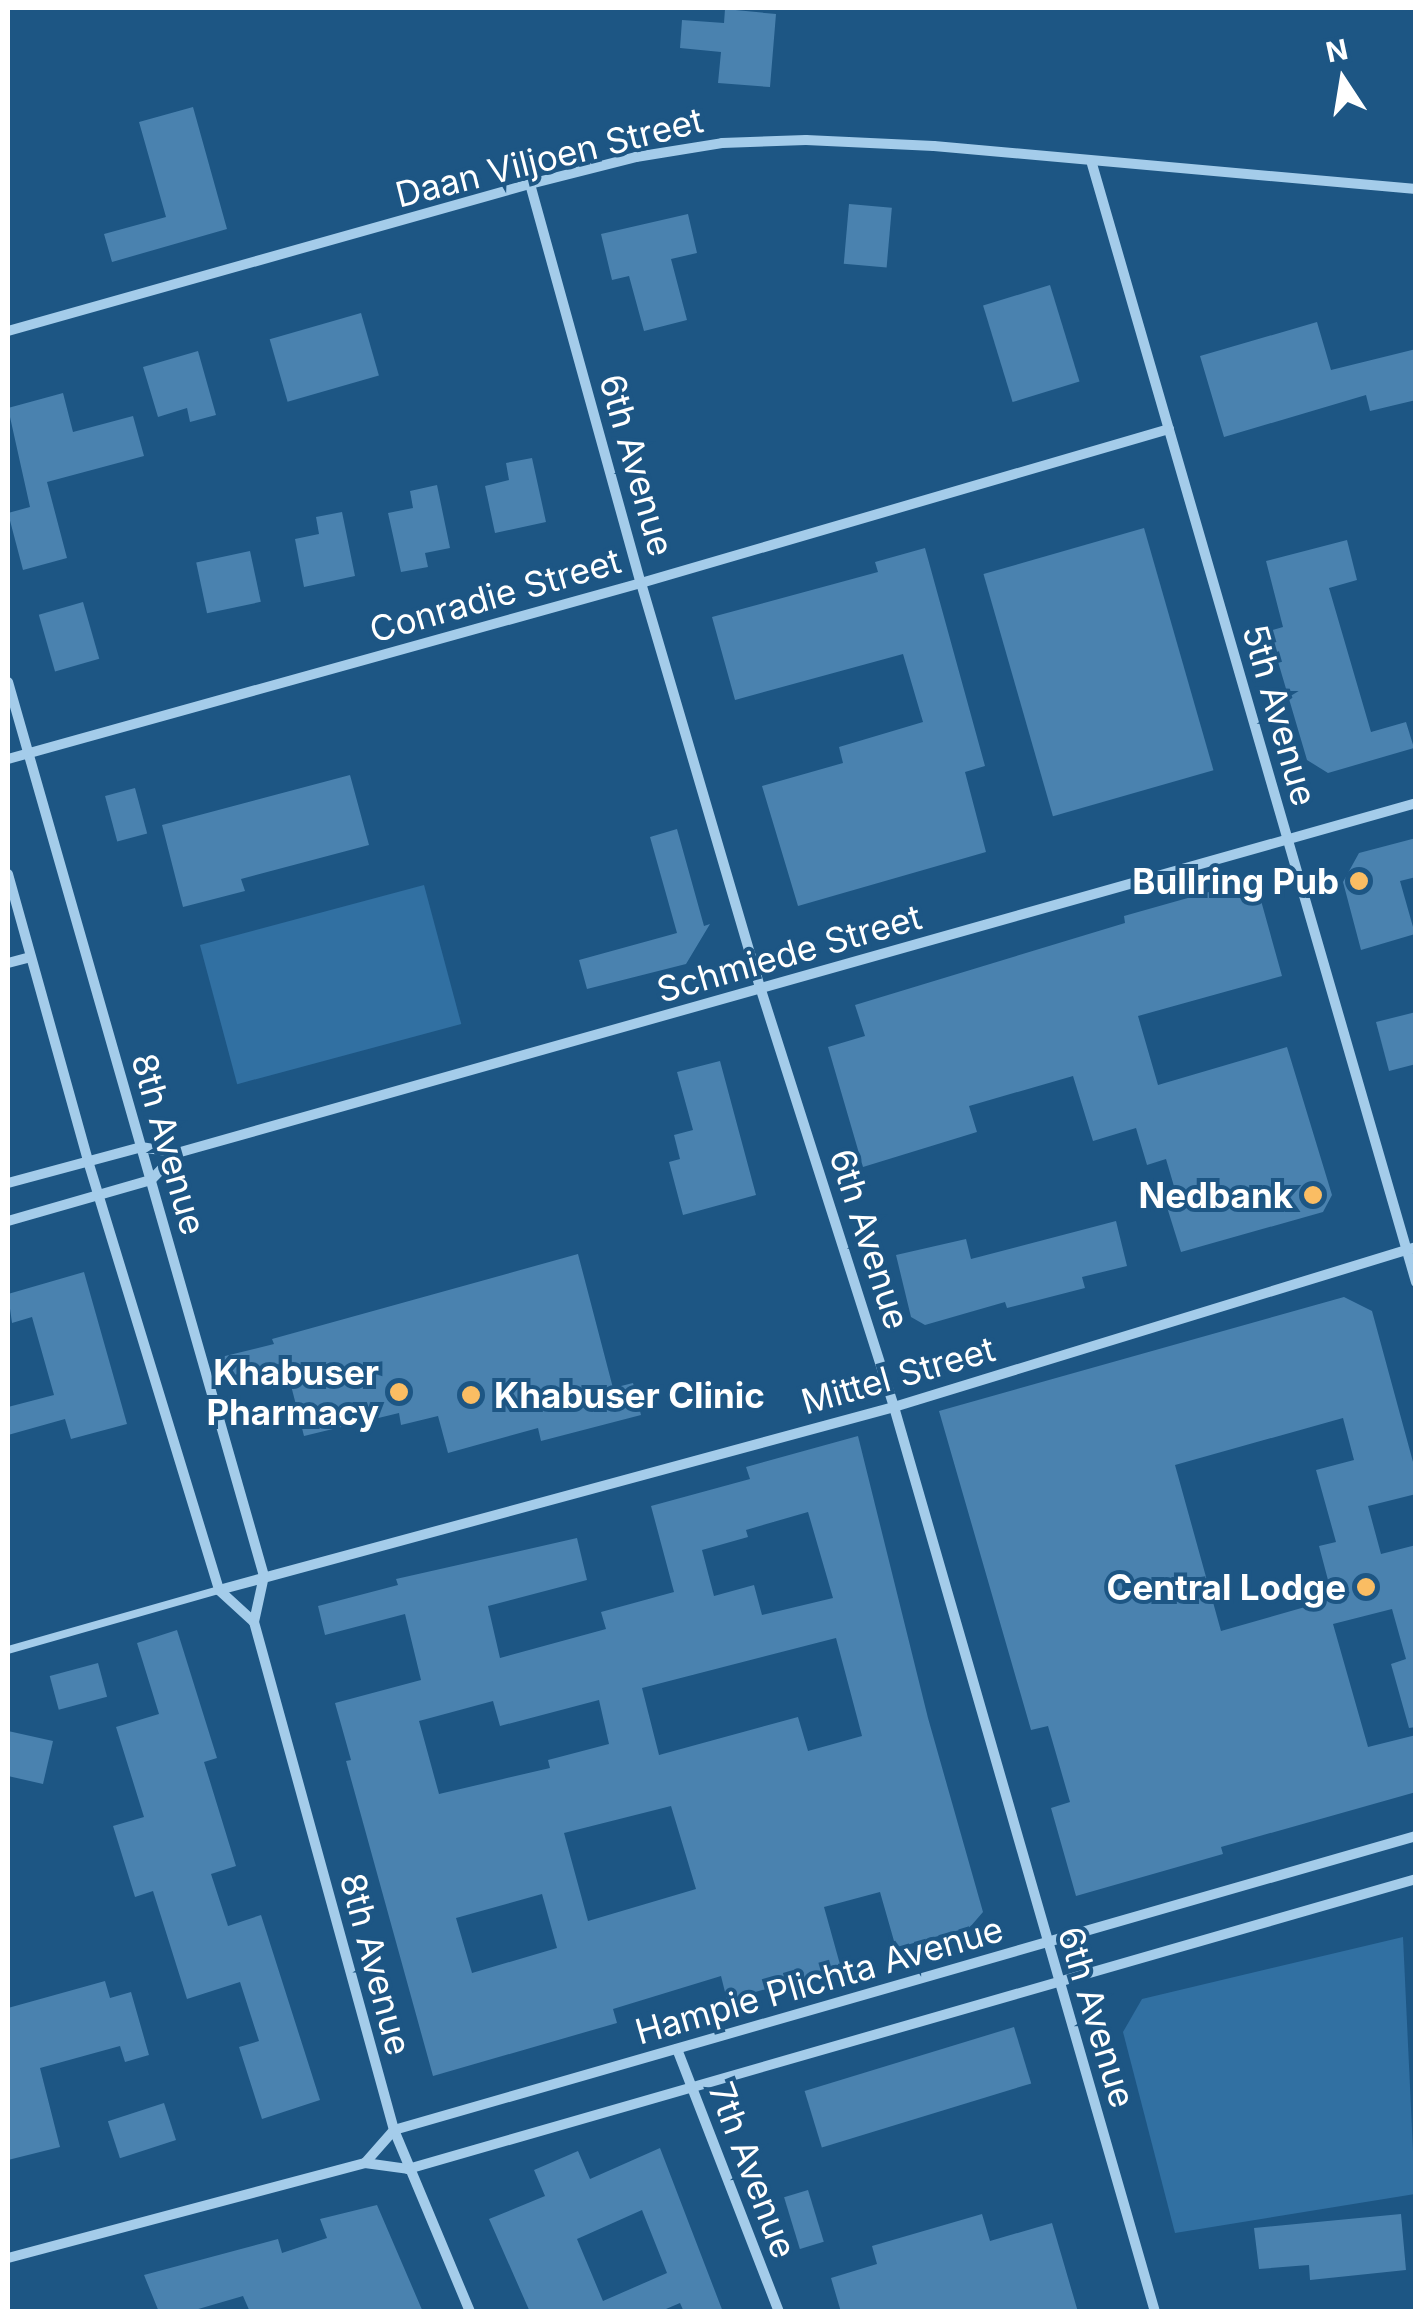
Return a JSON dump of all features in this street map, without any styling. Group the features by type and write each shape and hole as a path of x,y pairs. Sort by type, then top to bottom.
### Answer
{"street":[{"name":"Daan Viljoen Street","path":"8,330 530,184 722,142 806,140 934,146 1092,164 1416,190"},
{"name":"5th Avenue","path":"1092,164 1287,841 1411,1248 1416,1282"},
{"name":"6th Avenue","path":"530,184 641,583 761,990 894,1406 1155,2312"},
{"name":"Conradie Street","path":"8,759 641,583 1168,428"},
{"name":"8th Avenue","path":"8,682 264,1576 254,1622 394,2130 470,2312"},
{"name":"Schmiede Street","path":"8,1183 142,1146 178,1153 1416,804"},
{"path":"8,874 88,1161 219,1590 254,1622"},
{"path":"8,963 30,956"},
{"name":"Schmiede Street","path":"8,1221 151,1180 178,1153"},
{"name":"Mittel Street","path":"219,1590 894,1406 1411,1248"},
{"name":"Hampie Plichta Avenue","path":"394,2130 1416,1836"},
{"name":"Hampie Plichta Avenue","path":"8,2258 365,2163 408,2168 1416,1878"},
{"name":"7th Avenue","path":"676,2049 779,2312"},
{"path":"365,2163 394,2130"}],"lane":[{"path":"8,1650 219,1590"}],"shaded area":[{"path":"424,885 461,1024 237,1084 200,945"},
{"path":"1403,1937 1415,2194 1175,2233 1123,2032 1142,1999"}],"building":[{"path":"725,9 776,14 770,87 718,83 721,52 680,48 682,20 724,23"},
{"path":"193,107 227,229 112,262 104,234 166,217 139,122"},
{"path":"849,204 892,208 887,268 844,264"},
{"path":"688,214 697,253 671,259 687,320 644,331 629,276 612,280 601,234"},
{"path":"1050,285 1080,382 1013,402 983,305"},
{"path":"361,313 379,375 288,402 270,339"},
{"path":"1317,322 1331,370 1416,349 1416,400 1370,411 1366,395 1224,437 1200,356"},
{"path":"198,351 216,415 190,422 187,408 158,417 143,367"},
{"path":"63,393 73,432 133,416 144,456 47,482 67,558 23,570 8,513 30,507 8,408"},
{"path":"532,458 546,522 495,533 485,486 509,480 506,463"},
{"path":"437,485 450,548 425,553 428,567 401,572 388,513 413,508 410,491"},
{"path":"342,512 355,576 304,587 295,539 319,534 316,517"},
{"path":"1144,528 1213,770 1053,816 983,574"},
{"path":"1347,540 1357,580 1329,588 1371,732 1406,722 1414,748 1328,773 1307,760 1269,631 1283,627 1266,561"},
{"path":"925,548 985,766 965,772 986,852 798,906 762,786 843,763 839,747 923,722 903,654 735,700 712,617 878,572 875,562"},
{"path":"250,551 261,602 207,613 196,562"},
{"path":"83,602 99,659 55,671 39,615"},
{"path":"350,775 369,845 241,879 245,891 183,907 162,825"},
{"path":"135,788 147,833 117,841 105,796"},
{"path":"677,829 704,926 710,924 686,964 587,989 579,960 677,933 650,837"},
{"path":"1416,838 1416,877 1400,881 1415,934 1361,950 1343,882 1359,853"},
{"path":"1255,879 1282,976 1138,1016 1158,1085 1287,1047 1332,1195 1323,1212 1181,1252 1166,1204 1178,1200 1166,1159 1147,1165 1136,1128 1093,1141 1073,1076 969,1106 977,1132 863,1167 828,1047 865,1036 855,1005 1125,923 1124,916"},
{"path":"1416,1012 1416,1064 1389,1071 1376,1022"},
{"path":"720,1061 756,1195 683,1215 669,1162 680,1159 674,1135 693,1130 677,1072"},
{"path":"1116,1221 1127,1266 1082,1277 1085,1288 1007,1308 1005,1302 925,1325 911,1317 896,1255 966,1239 971,1259"},
{"path":"578,1254 613,1388 633,1383 641,1415 541,1441 538,1428 448,1453 438,1416 401,1425 399,1413 304,1436 287,1370 282,1371 280,1364 226,1377 221,1357 274,1344 272,1339"},
{"path":"84,1272 127,1424 71,1439 65,1419 8,1435 8,1407 54,1395 32,1317 12,1323 8,1294"},
{"path":"1344,1297 1372,1311 1416,1473 1416,1494 1368,1506 1381,1554 1416,1545 1416,1727 1409,1728 1391,1664 1406,1659 1392,1609 1333,1624 1368,1747 1416,1735 1416,1792 1221,1847 1223,1854 1076,1896 1051,1808 1070,1802 1048,1726 1031,1730 939,1411","holes":["1343,1418 1354,1460 1316,1470 1336,1542 1319,1546 1333,1599 1221,1631 1175,1465"]},
{"path":"858,1436 928,1718 983,1912 970,1927 896,1948 880,1892 824,1907 841,1968 727,2000 721,1976 613,2009 617,2023 433,2076 346,1761 351,1760 335,1703 421,1680 405,1614 325,1635 318,1606 398,1585 396,1579 577,1538 587,1580 488,1606 500,1658 606,1629 601,1612 674,1592 651,1506 750,1479 746,1467","holes":["808,1512 833,1598 762,1615 754,1585 714,1596 702,1550 748,1537 746,1530","836,1638 862,1736 808,1751 798,1717 659,1755 642,1688","599,1700 609,1744 548,1760 550,1768 439,1794 419,1721 493,1701 500,1726","671,1806 696,1889 588,1921 564,1833","542,1894 557,1948 472,1973 456,1918"]},
{"path":"177,1630 217,1758 204,1762 236,1866 211,1874 228,1926 261,1915 320,2100 262,2119 239,2047 259,2041 240,1982 187,1999 153,1891 135,1897 113,1826 144,1817 116,1727 159,1714 137,1643"},
{"path":"98,1663 107,1697 59,1710 50,1676"},
{"path":"8,1731 53,1741 43,1784 8,1776"},
{"path":"105,1981 110,1998 131,1992 149,2055 125,2062 120,2046 40,2068 60,2147 8,2160 8,2008"},
{"path":"1014,2027 1031,2083 822,2147 805,2091"},
{"path":"164,2103 176,2140 120,2158 108,2121"},
{"path":"660,2148 723,2312 684,2312 680,2303 659,2312 530,2312 489,2219 545,2196 534,2170 578,2151 590,2179","holes":["642,2210 667,2273 603,2301 577,2239"]},
{"path":"808,2190 824,2242 800,2249 784,2197"},
{"path":"377,2205 423,2312 250,2312 243,2296 188,2312 159,2312 144,2275 278,2239 282,2253 327,2238 320,2219"},
{"path":"982,2214 990,2241 1052,2223 1078,2312 841,2312 831,2278 877,2264 872,2246"},
{"path":"1401,2214 1406,2270 1310,2280 1309,2265 1259,2269 1254,2228"}],"place":[{"name":"Bullring Pub","path":"1359,881"},
{"name":"Nedbank","path":"1313,1195"},
{"name":"Khabuser Pharmacy","path":"399,1392"},
{"name":"Khabuser Clinic","path":"471,1395"},
{"name":"Central Lodge","path":"1366,1587"}]}
